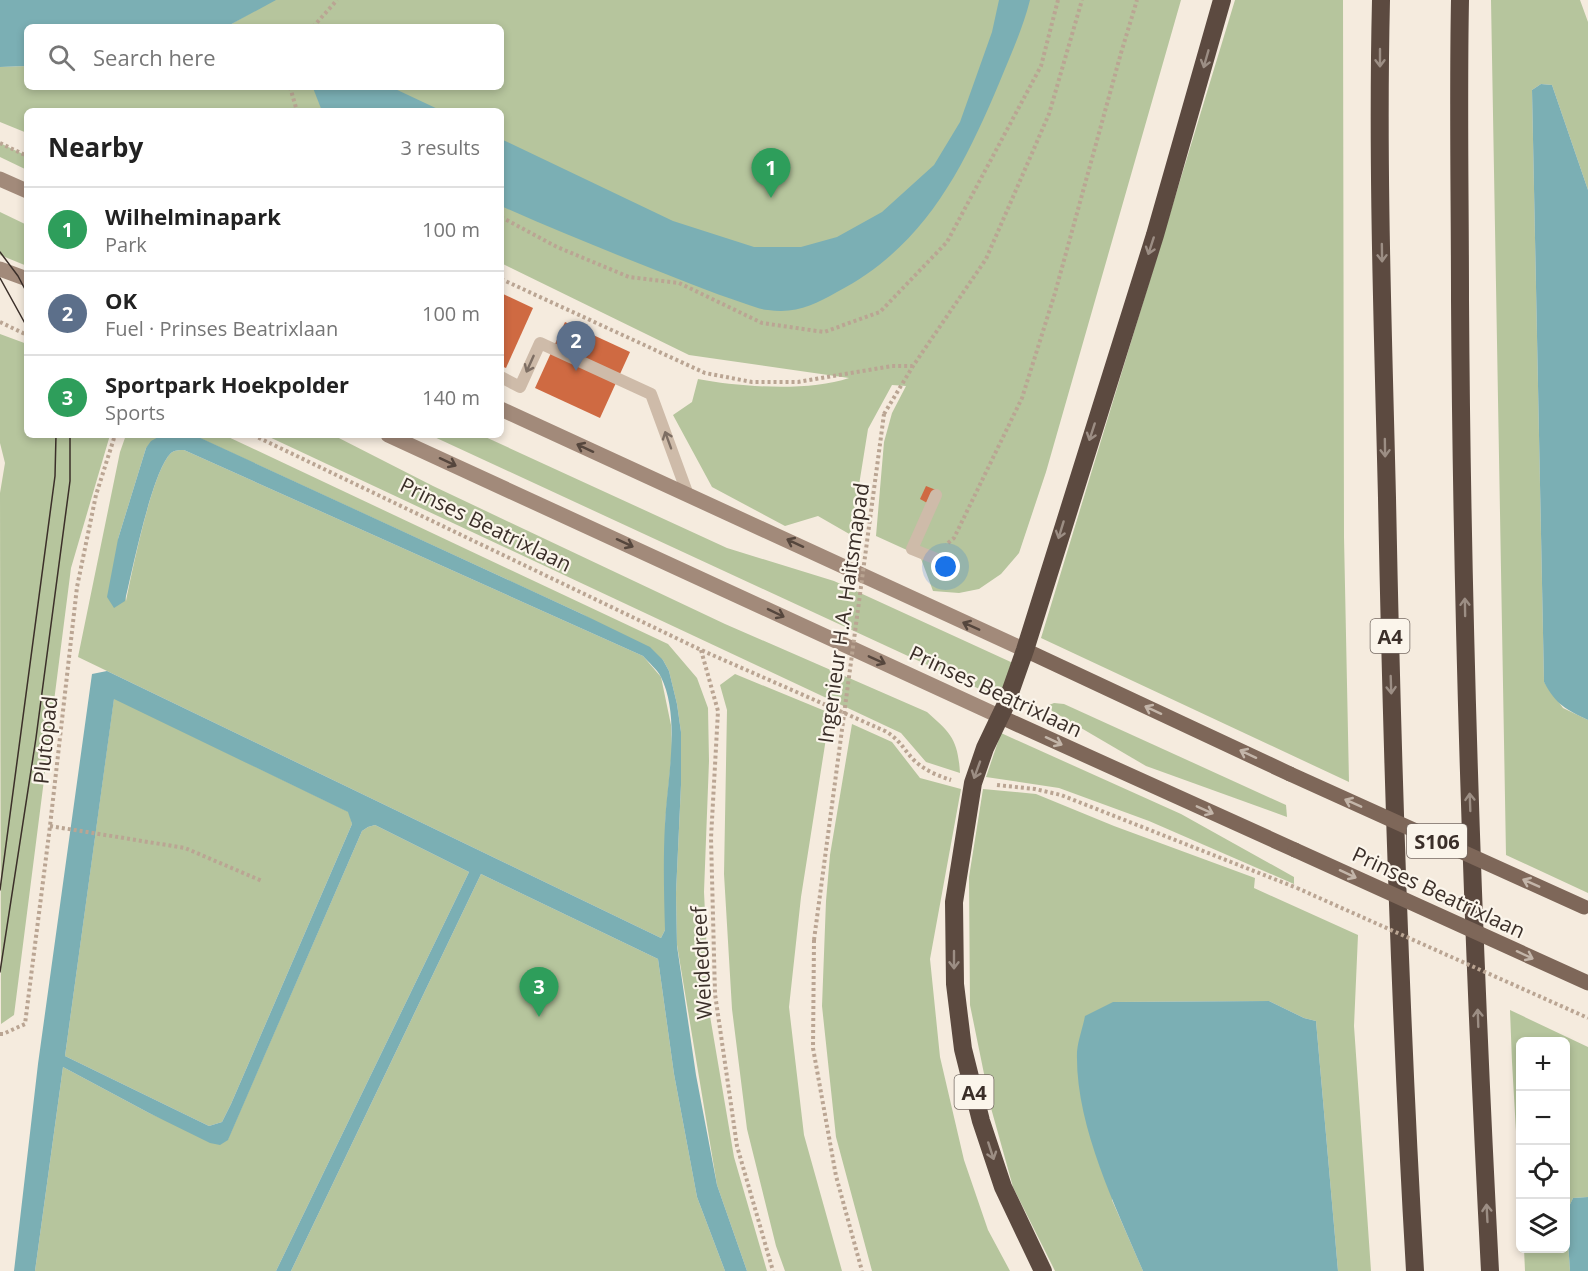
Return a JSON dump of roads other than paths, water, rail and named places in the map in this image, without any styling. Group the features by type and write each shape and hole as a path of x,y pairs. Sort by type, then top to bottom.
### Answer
{"highway":[{"name":"A4","path":"1043,1271 1003,1187 981,1121 963,1049 955,984 954,902 973,783 1001,717 1025,650 1155,235 1222,0"},
{"name":"A4","path":"1381,0 1383,354 1390,656 1405,1098 1415,1271"},
{"path":"1460,0 1461,414 1467,706 1490,1271"}],"main road":[{"path":"0,179 24,190"},
{"path":"0,269 24,278"},
{"name":"S106","path":"504,410 1290,774 1586,908"},
{"name":"Prinses Beatrixlaan","path":"395,438 1588,984"}],"lane":[{"path":"504,379 520,387 540,342 651,394 688,495"},
{"path":"936,495 912,549 954,566"}],"water":[{"path":"0,0 276,0 232,24 24,24 24,66 0,67"},
{"path":"999,0 1030,0 1020,31 986,113 971,145 938,202 894,252 868,273 812,304 787,311 757,308 643,265 504,207 504,140 673,221 754,247 801,247 837,237 882,212 934,165 960,122 992,32"},
{"path":"1541,84 1552,85 1588,190 1588,720 1562,706 1544,682 1532,90"},
{"path":"314,90 397,90 436,108 321,108"},
{"path":"156,438 201,438 582,614 650,647 663,660 669,671 681,732 676,893 677,946 696,1075 717,1185 747,1271 725,1271 697,1197 674,1074 658,959 481,874 291,1271 276,1271 469,872 375,825 362,831 228,1140 220,1145 210,1143 63,1067 35,1271 14,1271 38,1064 92,674 107,671 661,938 665,930 664,850 672,730 667,693 661,677 643,656 184,450 171,453 164,463 150,500 125,601 114,608 107,597 118,539 146,448","holes":["114,699 348,812 352,824 222,1122 209,1126 65,1056"]},
{"path":"1269,1001 1304,1018 1316,1021 1338,1271 1143,1271 1109,1192 1083,1108 1078,1080 1077,1052 1085,1016 1113,1002"},
{"path":"1588,1197 1588,1271 1570,1271 1570,1204 1573,1198"}],"tram line":[{"path":"0,252 24,287"},
{"path":"0,278 24,322"},
{"path":"0,890 55,476 56,438"},
{"path":"0,972 36,738 70,481 70,438"}],"place":[{"name":"Wilhelminapark","path":"771,198"},
{"name":"OK","path":"576,371"},
{"name":"Sportpark Hoekpolder","path":"539,1017"}]}
